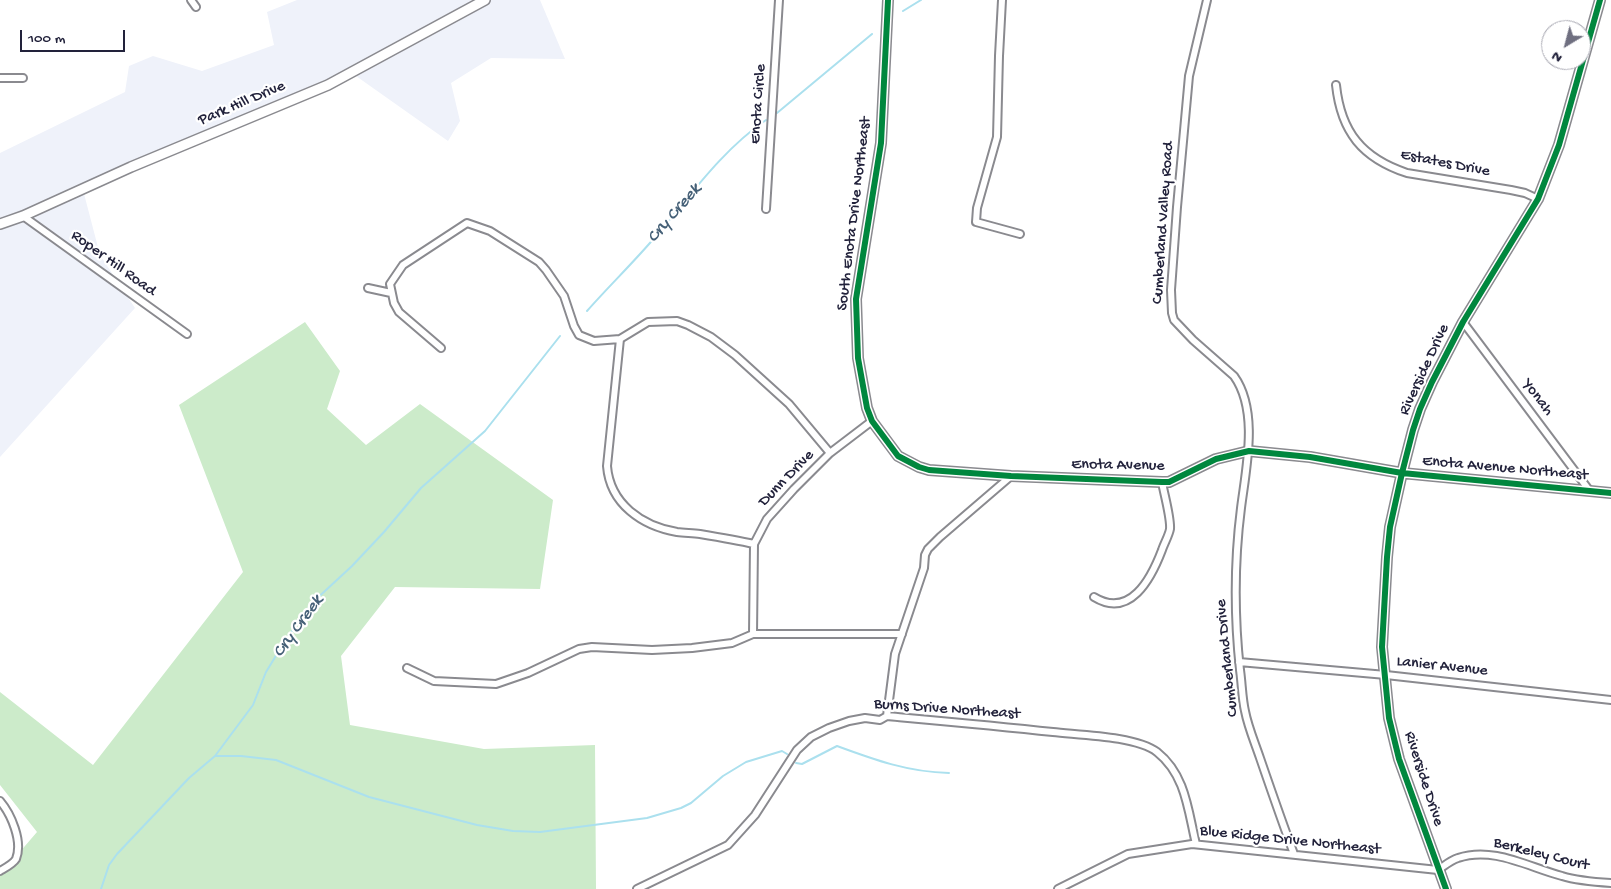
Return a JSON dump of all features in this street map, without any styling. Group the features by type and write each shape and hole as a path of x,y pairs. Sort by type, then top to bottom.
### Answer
{"street":[{"path":"191,0 196,7"},
{"name":"Park Hill Drive","path":"1,222 24,216 131,167 328,86 485,0"},
{"name":"Enota Circle","path":"766,209 779,0"},
{"name":"South Enota Drive Northeast","path":"888,0 880,151 856,299 858,358 867,408 872,421 898,456 919,467 950,472 1011,476"},
{"path":"1002,0 997,137 976,222 1020,234"},
{"name":"Cumberland Valley Road","path":"1207,0 1189,76 1171,290 1172,313 1174,320 1193,340 1234,376 1239,383 1248,416 1249,451"},
{"name":"Riverside Drive","path":"1446,889 1400,759 1389,718 1382,647 1386,557 1390,527 1413,430 1432,382 1463,322 1538,199 1559,146 1600,0"},
{"path":"0,78 23,78"},
{"name":"Estates Drive","path":"1336,85 1340,110 1355,140 1365,151 1391,168 1407,173 1518,192 1538,199"},
{"name":"Roper Hill Road","path":"24,216 187,334"},
{"path":"440,348 399,312 394,303 390,284 403,265 447,234 467,223 490,231 539,262 564,296 579,335 594,341 620,339 648,322 677,321 688,325 711,337 735,355 789,404 830,453"},
{"path":"368,288 391,293"},
{"name":"Yonah","path":"1463,322 1589,490"},
{"path":"620,339 607,466 608,476 619,500 629,512 650,525 677,532 754,544"},
{"name":"Dunn Drive","path":"753,634 754,544 767,519 794,488 830,453 872,421"},
{"name":"Enota Avenue Northeast","path":"1249,451 1318,458 1402,473 1611,493"},
{"name":"Enota Avenue","path":"1011,476 1169,482 1216,460 1249,451"},
{"name":"Cumberland Drive","path":"1249,451 1235,575 1235,612 1239,662 1245,712 1294,854"},
{"path":"886,716 895,654 924,568 925,555 928,549 1011,476"},
{"path":"1094,597 1103,602 1128,600 1134,597 1157,564 1170,529 1162,482"},
{"path":"407,668 434,681 496,684 528,673 579,649 652,650 692,648 732,643 753,634 902,634"},
{"name":"Lanier Avenue","path":"1239,662 1386,675 1611,700"},
{"name":"Burns Drive Northeast","path":"637,889 728,845 755,815 797,750 811,737 849,721 865,718 880,720 886,716 1106,738 1146,745 1158,752 1169,764 1179,780 1186,795 1196,844"},
{"path":"0,802 14,824 17,850 16,860 0,871"},
{"name":"Blue Ridge Drive Northeast","path":"1058,889 1128,854 1196,844 1438,870"},
{"name":"Berkeley Court","path":"1438,870 1456,858 1471,855 1490,855 1520,862 1564,877 1611,883"}],"shaded area":[{"path":"297,0 540,0 565,59 491,58 451,83 460,121 448,141 356,76 82,186 100,255 135,308 0,457 0,153 125,92 129,66 153,56 202,71 274,45 267,12"}],"green space":[{"path":"305,322 340,371 327,409 366,445 420,404 553,500 540,589 395,587 341,656 350,725 484,749 595,745 596,889 0,889 0,875 37,832 0,785 0,692 93,765 243,572 179,405"}],"waterway":[{"name":"Cry Creek","path":"903,11 921,0"},
{"name":"Cry Creek","path":"777,113 872,34"},
{"name":"Cry Creek","path":"587,311 648,246 721,159 766,120"},
{"name":"Cry Creek","path":"101,889 109,865 117,854 189,778 215,756 253,705 266,672 312,603 352,566 421,488 485,431 560,336"},
{"path":"796,763 802,764 837,746 906,768 949,773"},
{"path":"216,756 241,756 276,760 369,797 477,825 513,831 540,832 647,818 681,808 691,803 723,776 746,762 782,751 787,754"}],"cycle path":[{"path":"888,0 881,143 856,299 858,358 867,408 872,421 898,456 929,470 1011,476 1169,482 1216,459 1249,451 1310,457 1402,473 1611,493"},
{"path":"1446,889 1399,759 1389,718 1382,647 1390,527 1413,430 1432,382 1463,322 1538,199 1559,145 1600,0"}]}
